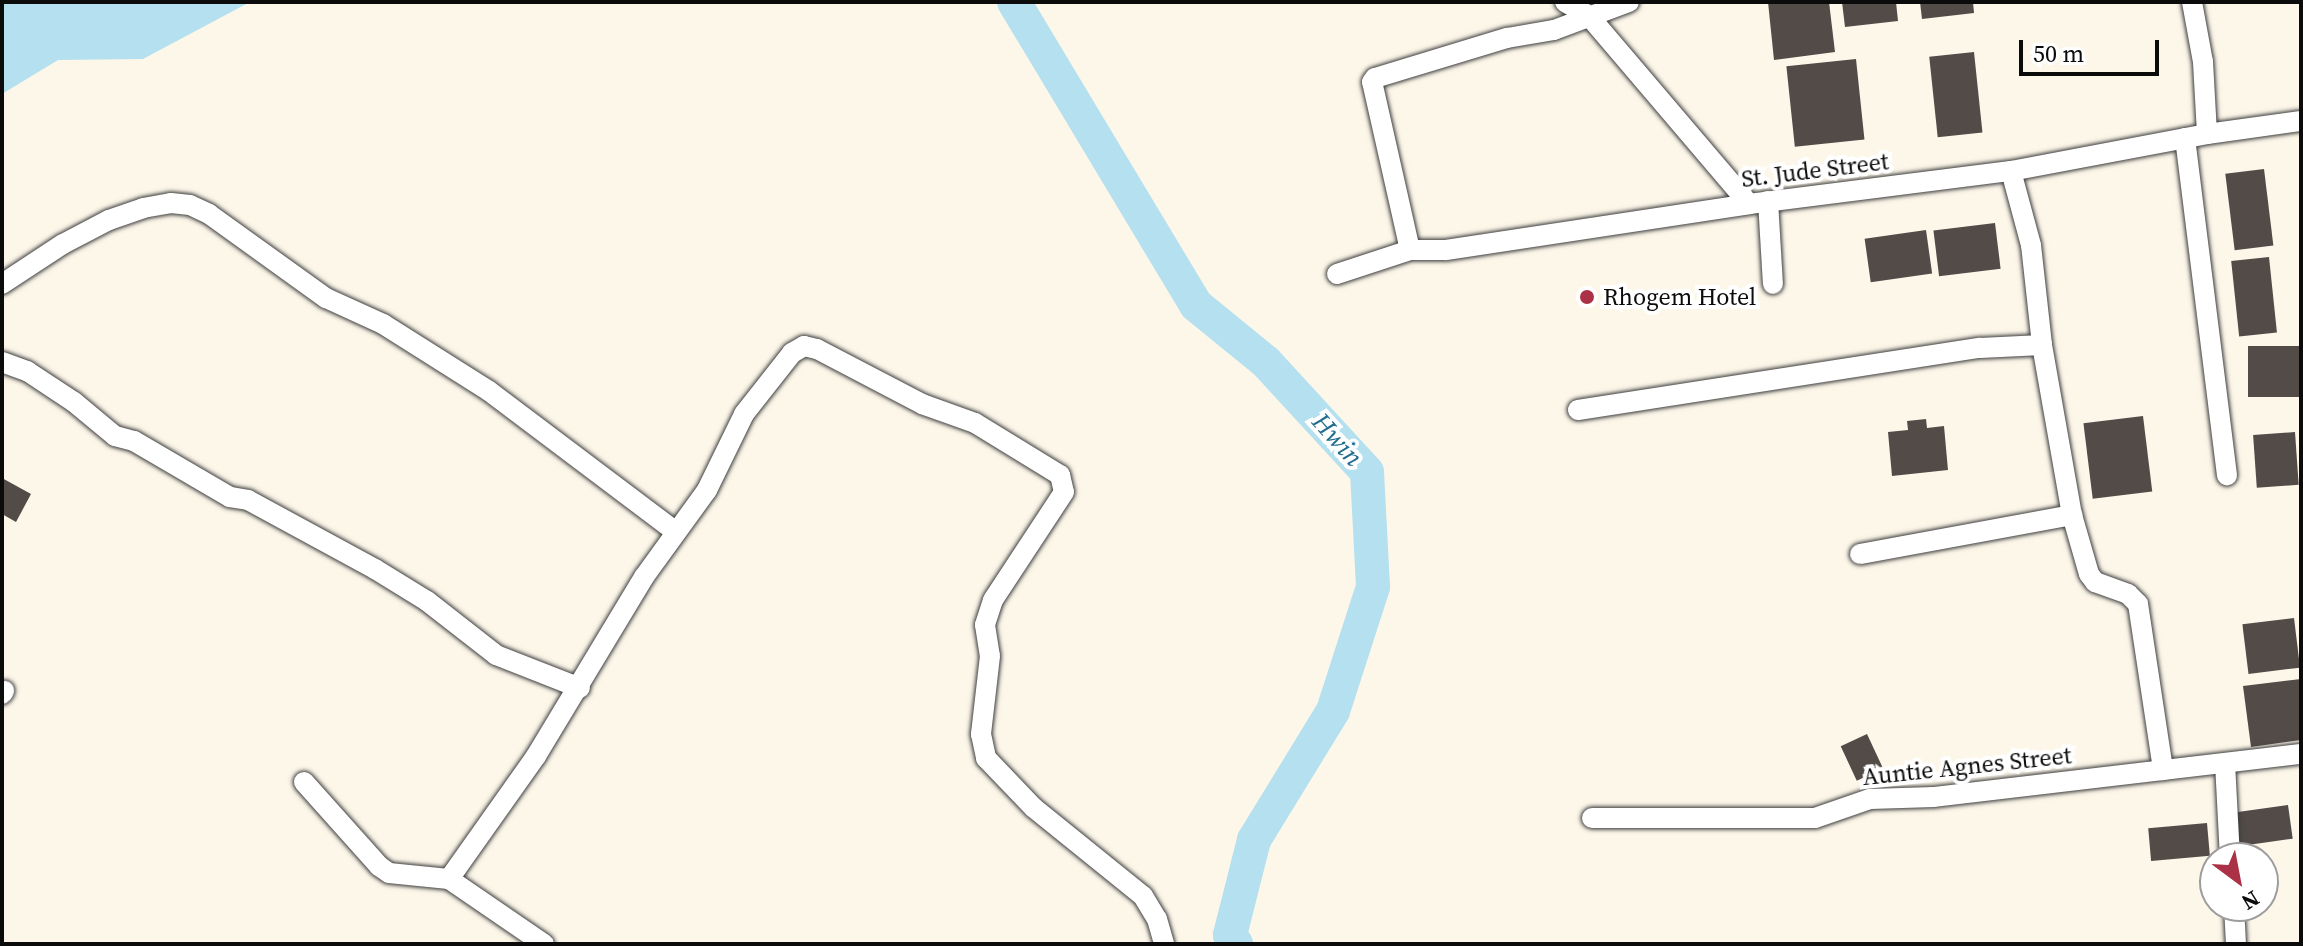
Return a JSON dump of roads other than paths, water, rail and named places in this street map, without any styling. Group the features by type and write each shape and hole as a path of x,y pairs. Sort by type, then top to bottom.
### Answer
{"street":[{"path":"1565,2 1589,16 1758,202 1773,284"},
{"path":"1410,250 1372,82 1375,78 1507,38 1554,30 1629,2"},
{"path":"2192,2 2203,62 2207,134"},
{"name":"St. Jude Street","path":"1337,274 1410,250 1446,250 1758,202 2011,171 2207,134 2301,121"},
{"path":"2185,138 2227,475"},
{"path":"2011,171 2031,245 2042,345 2072,515 2089,574 2095,582 2128,594 2138,604 2163,770"},
{"path":"2,284 63,244 109,220 143,208 171,203 190,205 209,214 326,298 383,324 489,391 675,531"},
{"path":"1578,410 1980,348 2042,345"},
{"path":"449,879 580,688 675,531 707,490 744,414 792,353 804,346 817,349 922,404 975,423 1060,475 1065,485 1064,492 993,600 985,625 990,656 981,734 983,746 986,758 1000,777 1143,896 1157,919 1164,944"},
{"path":"2,362 27,371 74,402 115,436 134,441 230,497 248,500 375,569 427,601 496,655 580,688"},
{"path":"1860,554 2072,515"},
{"name":"Auntie Agnes Street","path":"1592,818 1815,818 1870,799 1934,797 2301,754"},
{"path":"2225,763 2229,842"},
{"path":"304,782 379,866 389,873 449,879 544,944"},
{"path":"2235,922 2236,944"}],"water":[{"path":"2,2 250,2 143,59 58,60 2,94"}],"waterway":[{"name":"Hwin","path":"1014,2 1196,305 1266,362 1367,472 1373,587 1333,711 1254,840 1230,935 1236,944"}],"place":[{"name":"Rhogem Hotel","path":"1587,297"}]}
